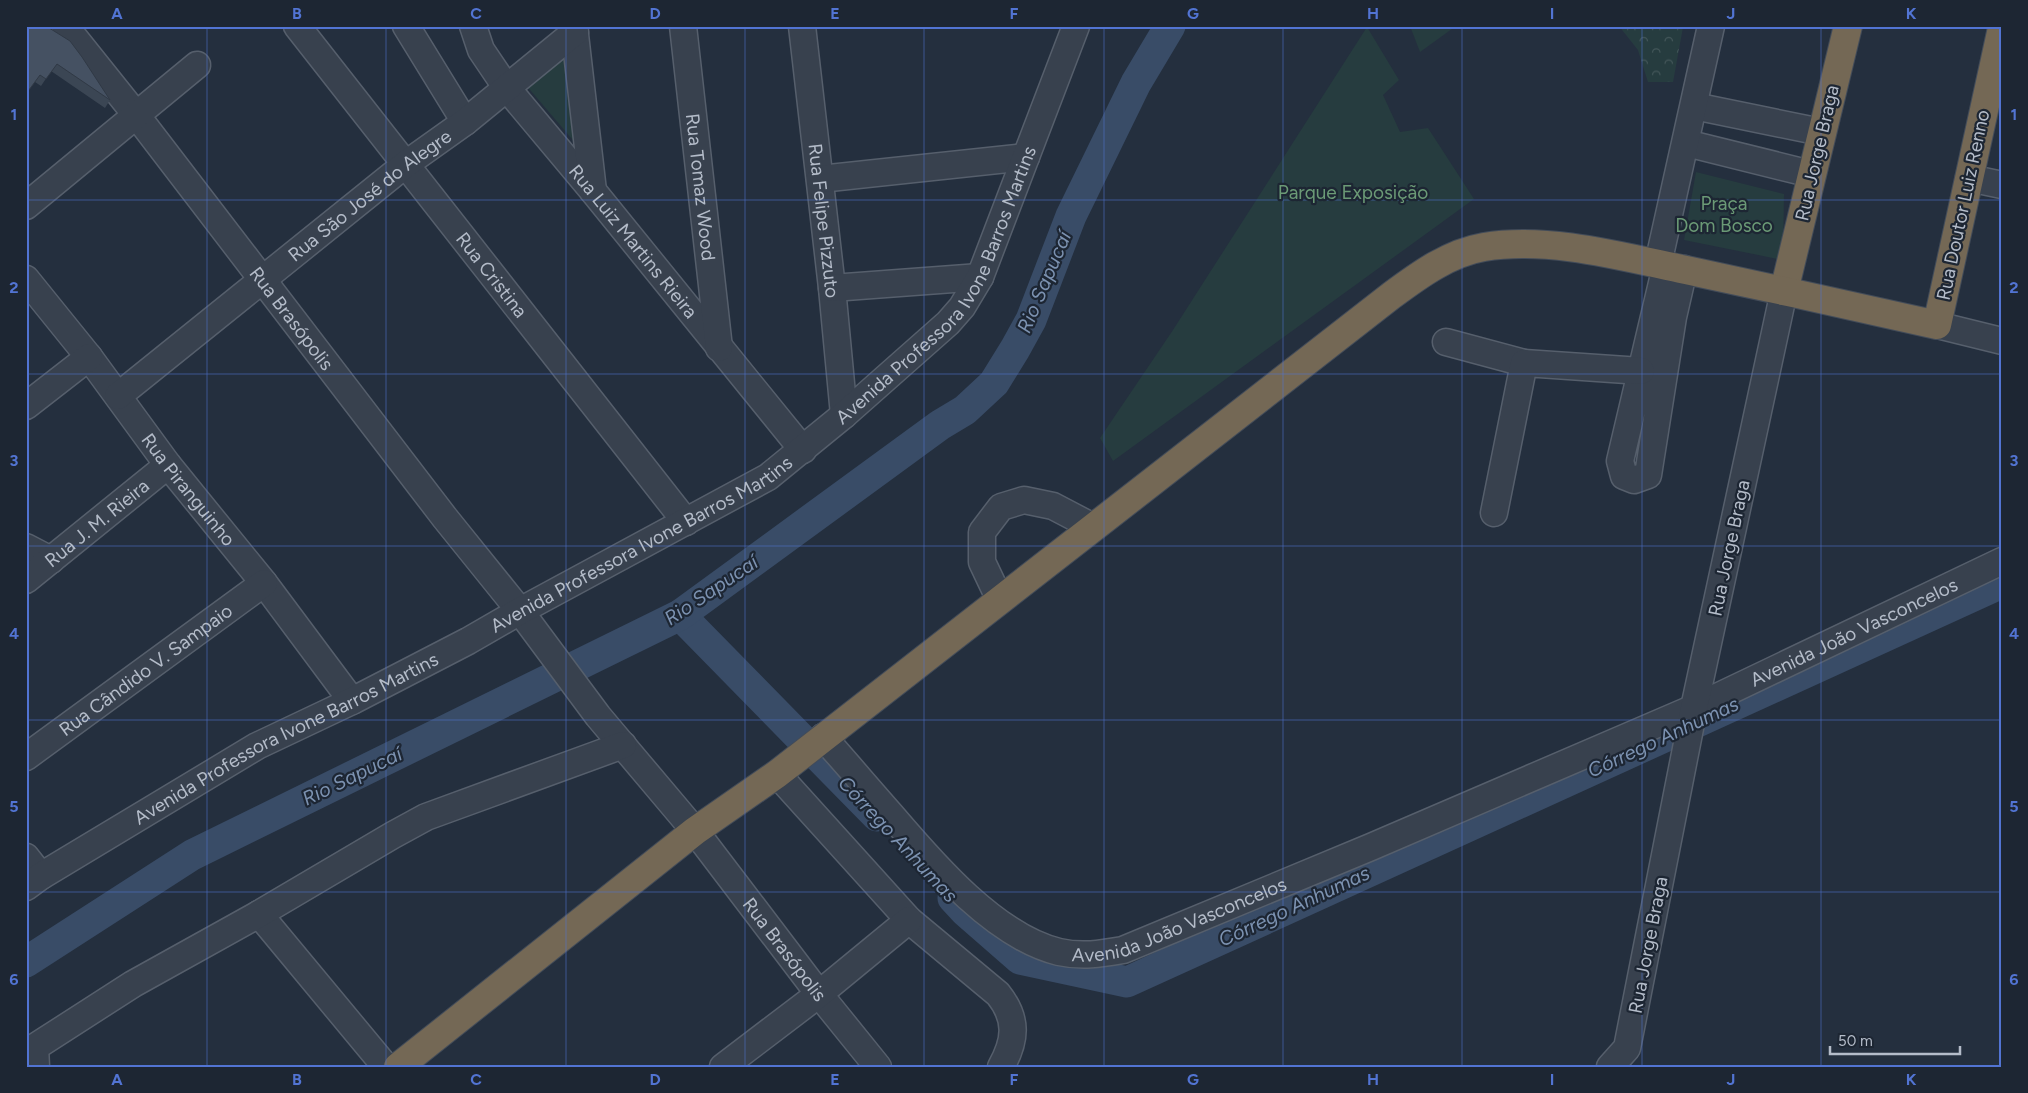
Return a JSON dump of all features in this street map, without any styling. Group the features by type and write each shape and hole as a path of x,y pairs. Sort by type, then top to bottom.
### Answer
{"highway":[{"name":"Rua Jorge Braga","path":"1784,291 1848,26"},
{"name":"Rua Doutor Luiz Renno","path":"1937,324 1969,178 1998,61 2002,28"},
{"path":"398,1067 695,831 783,770 1392,295 1419,275 1454,256 1484,247 1516,244 1575,248 1669,266 1937,324"}],"street":[{"name":"Rua Brasópolis","path":"65,26 137,116 445,518 520,611 598,716 695,831 878,1067"},
{"name":"Rua Cristina","path":"298,26 686,522"},
{"path":"406,26 464,122"},
{"name":"Rua Luiz Martins Rieira","path":"474,26 481,50 506,87 803,450"},
{"name":"Rua Tomaz Wood","path":"682,26 719,348"},
{"name":"Rua Felipe Pizzuto","path":"802,26 832,288 844,415"},
{"name":"Avenida Professora Ivone Barros Martins","path":"31,873 257,746 352,701 468,641 686,522 768,477 803,450 948,323 962,307 980,277 1076,26"},
{"path":"1669,266 1673,317 1648,475 1634,480 1624,476 1620,461 1641,371 1669,266 1686,143 1711,26"},
{"path":"575,29 593,191"},
{"name":"Rua São José do Alegre","path":"118,396 406,164 464,122 575,29"},
{"path":"26,206 197,65"},
{"path":"1694,106 1822,132"},
{"path":"1686,143 1811,174"},
{"path":"820,179 1026,157"},
{"path":"1969,178 2002,185"},
{"path":"832,288 980,277"},
{"name":"Rua Piranguinho","path":"26,279 89,357 168,465 264,583 352,701"},
{"name":"Rua Jorge Braga","path":"1610,1067 1628,1048 1694,710 1784,291"},
{"path":"1937,324 2002,341"},
{"path":"1446,342 1524,363 1641,371"},
{"path":"26,406 89,357"},
{"path":"1494,513 1524,363"},
{"name":"Rua J. M. Rieira","path":"26,580 168,465"},
{"path":"1000,600 982,562 982,532 1001,507 1024,500 1053,506 1093,527"},
{"path":"26,548 51,560"},
{"name":"Avenida João Vasconcelos","path":"819,741 939,871 992,917 1027,939 1058,951 1090,956 1123,950 1694,710 2002,561"},
{"name":"Rua Cândido V. Sampaio","path":"26,757 264,583"},
{"path":"35,1057 133,984 259,914 426,817 623,745"},
{"path":"783,770 909,920 998,994 1006,1004 1012,1016 1014,1034 1009,1052 1001,1067"},
{"path":"259,914 386,1067"},
{"path":"723,1067 820,994 909,920"}],"green space":[{"path":"1410,26 1456,26 1420,52"},
{"path":"1619,26 1683,27 1673,82 1648,82 1638,50"},
{"name":"Parque Exposição","path":"1367,27 1399,80 1383,95 1400,132 1428,128 1474,199 1113,461 1100,438 1173,330"},
{"path":"571,46 584,153 525,84"},
{"name":"Praça Dom Bosco","path":"1696,172 1784,194 1783,260 1684,240"}],"building":[{"path":"26,26 46,26 70,41 110,100 57,64 46,79 40,75 26,94"}],"waterway":[{"name":"Rio Sapucaí","path":"26,962 192,855 680,615 940,425 965,410 994,383 1031,320 1071,216 1136,83 1170,26"},
{"name":"Córrego Anhumas","path":"953,898 965,911 1020,959 1127,982 2002,583"},
{"name":"Córrego Anhumas","path":"680,615 877,816"}]}
